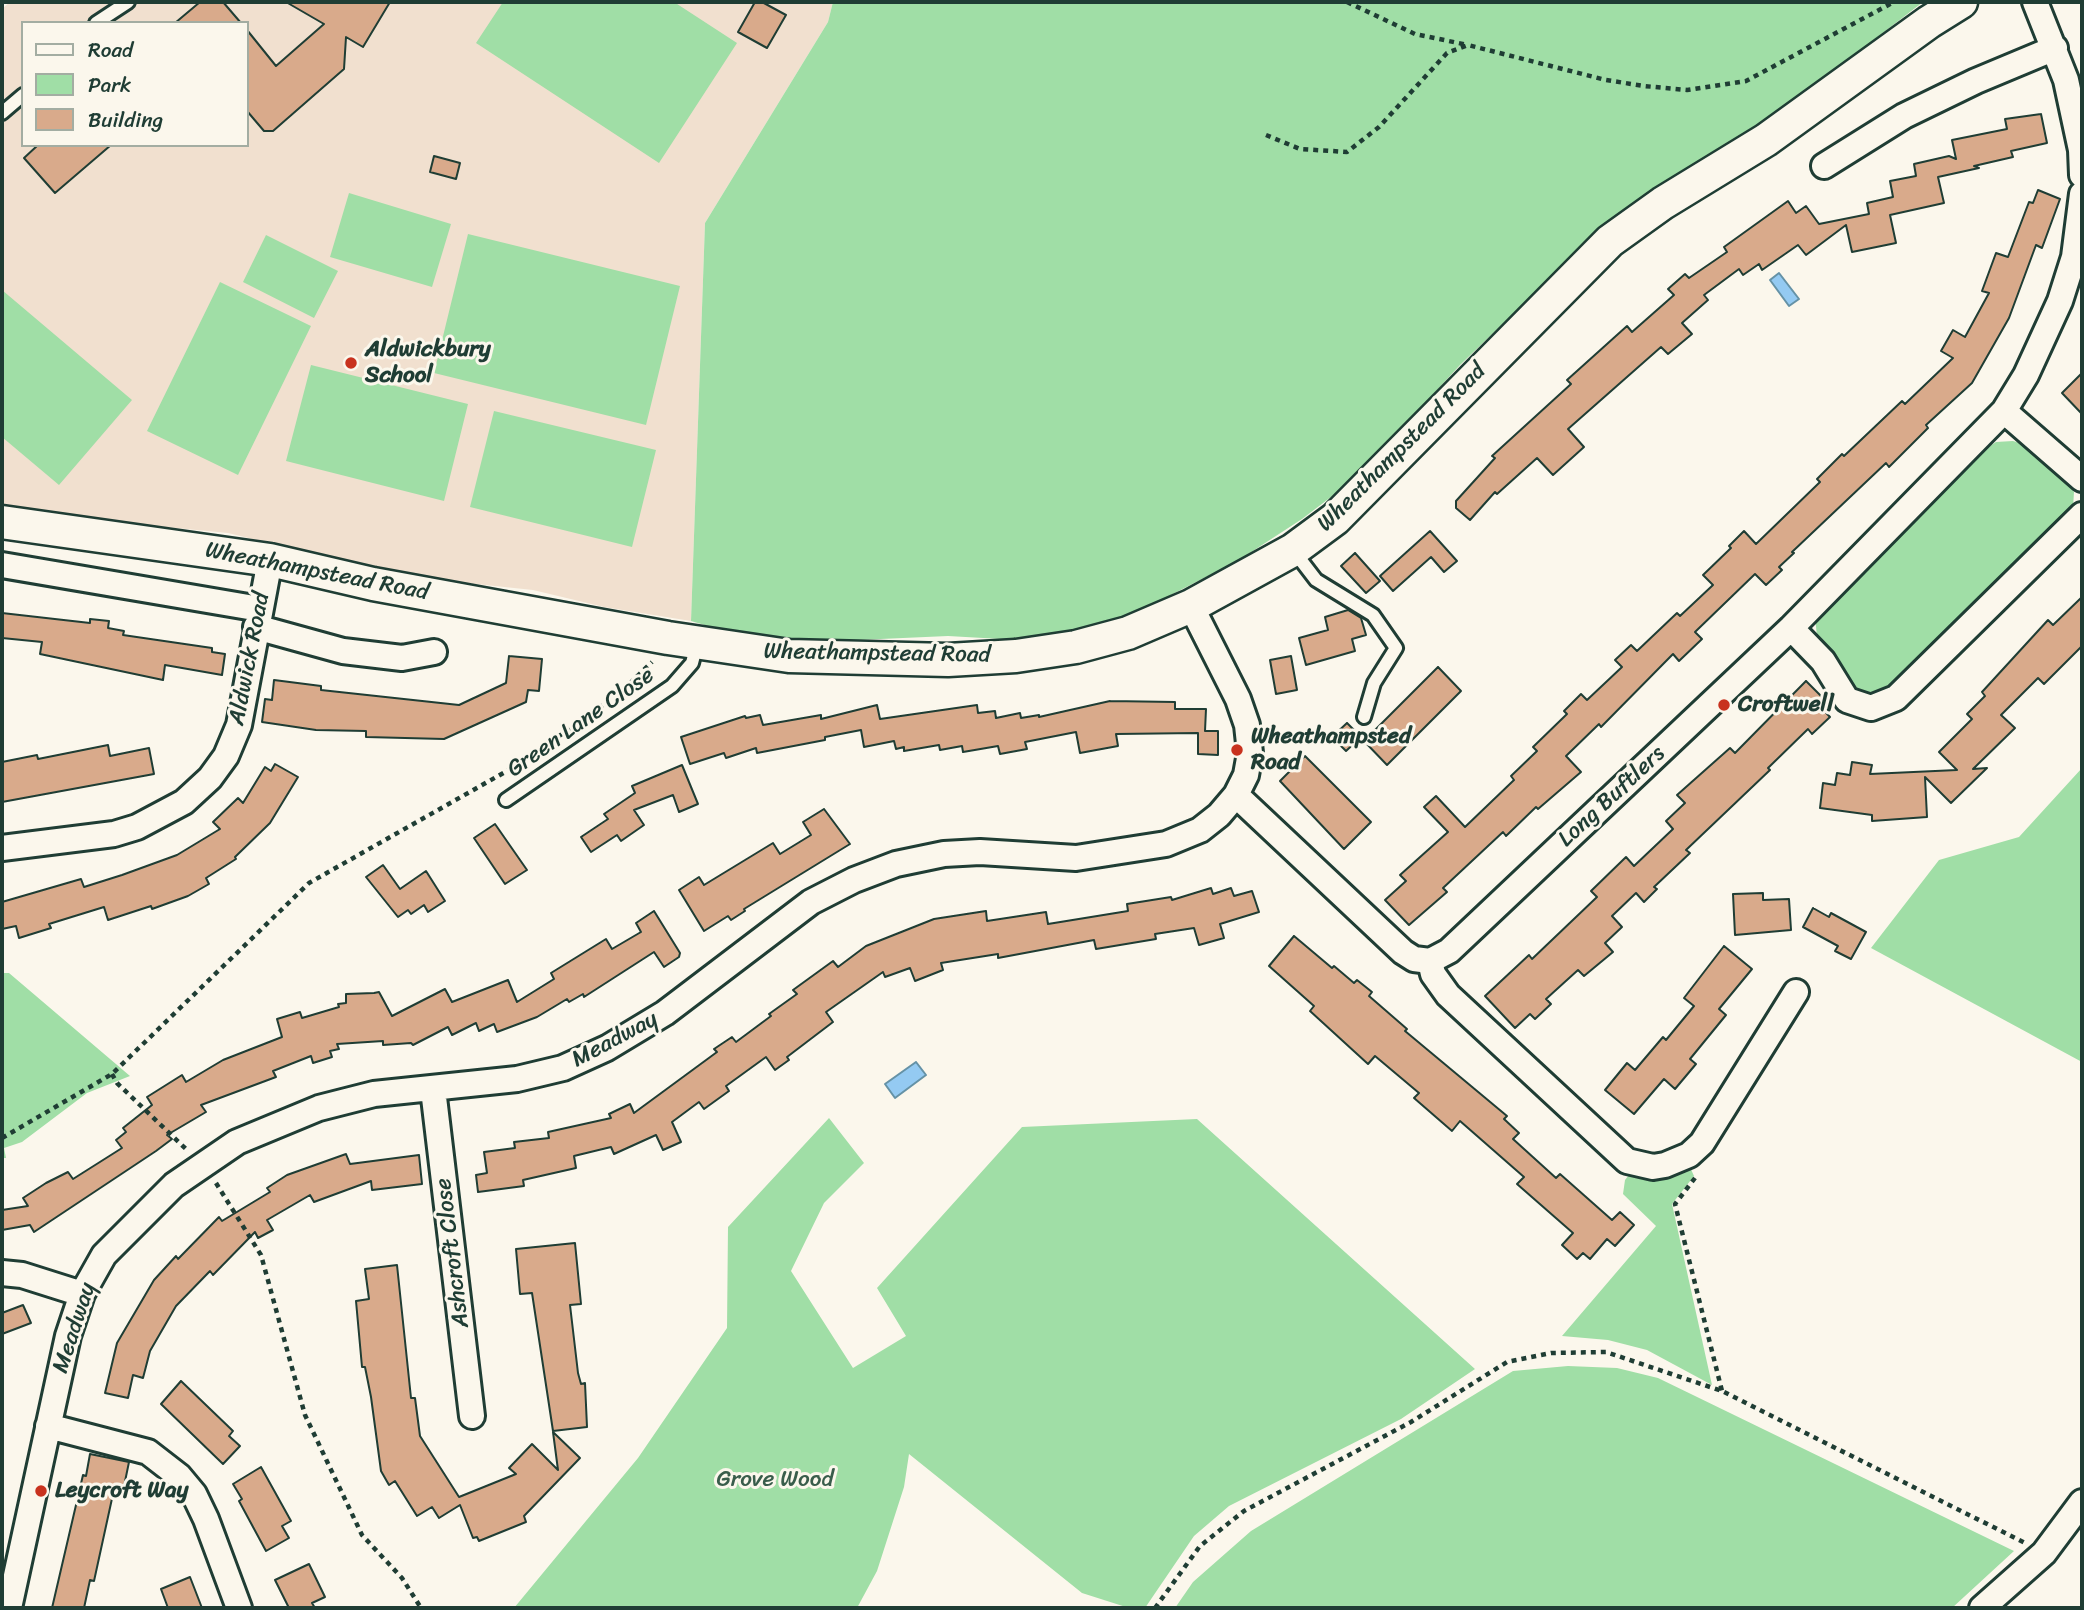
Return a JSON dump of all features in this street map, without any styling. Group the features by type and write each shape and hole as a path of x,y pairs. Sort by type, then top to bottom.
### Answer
{"street":[{"name":"Wheathampstead Road","path":"2,522 270,560 373,584 683,641 789,656 948,660 1016,656 1076,647 1128,633 1191,606 1293,550 1335,519 1610,240 1662,203 1766,140 1928,22 1961,2"},
{"path":"2035,2 2066,80 2082,150 2082,175"},
{"path":"1824,166 1904,117 1976,81 2054,48"},
{"name":"Long Buftlers","path":"1430,961 1449,951 1791,628 2004,411 2026,375 2060,301 2074,257 2082,194"},
{"path":"2004,411 2082,479"},
{"path":"1791,628 1823,661 1847,700 1871,708 1896,698 2082,515"},
{"name":"Aldwick Road","path":"2,848 114,834 137,827 184,802 210,778 226,756 239,725 270,560"},
{"name":"Wheathampstead Road","path":"2,565 258,618 343,650 402,657 434,652"},
{"name":"Meadway","path":"9,1608 10,1562 48,1426 68,1336 82,1294 112,1246 174,1185 237,1142 319,1108 374,1094 517,1079 563,1068 607,1048 665,1013 811,902 895,864 944,854 980,852 1076,858 1166,844 1200,830 1219,816 1236,795 1246,775 1250,753 1247,725 1238,699 1191,606"},
{"path":"1236,795 1403,952 1414,959 1430,961 1433,974 1448,995 1615,1153 1627,1161 1653,1167 1689,1156 1702,1143 1796,992"},
{"name":"Ashcroft Close","path":"433,1089 472,1416"},
{"path":"2,1273 22,1275 82,1294"},
{"path":"48,1426 148,1452 179,1476 194,1494 206,1519 239,1608"},
{"path":"1982,1608 2044,1553 2082,1502"}],"lane":[{"path":"99,21 128,2"},
{"path":"2,113 21,97"},
{"path":"1293,550 1316,580 1373,615 1396,648 1374,683 1364,717"},
{"name":"Green Lane Close","path":"506,800 672,686 692,663 683,641"}],"path":[{"path":"1347,2 1415,34 1605,80 1687,90 1746,81 1894,2"},
{"path":"1266,135 1300,149 1347,152 1379,127 1447,53 1468,45"},
{"path":"2,1139 112,1074 155,1029 309,883 521,763 620,693 654,660 683,641"},
{"path":"112,1074 117,1083 200,1165 261,1255 305,1415 362,1535 402,1578 421,1608"},
{"path":"1689,1156 1700,1171 1675,1204 1722,1391"},
{"path":"1155,1608 1200,1546 1244,1511 1411,1422 1507,1362 1551,1353 1606,1352 1722,1391 2044,1553"}],"shaded area":[{"name":"Aldwickbury School","path":"10,2 833,2 828,22 705,223 691,621 604,607 533,590 409,577 228,533 82,519 2,504 2,9"}],"green space":[{"path":"503,2 674,2 737,43 659,163 476,43"},
{"path":"833,2 1923,2 1750,135 1688,167 1598,232 1460,365 1356,478 1302,519 1239,560 1122,620 1036,641 948,636 813,642 718,629 691,621 705,223 828,22"},
{"path":"349,193 451,224 432,287 330,257"},
{"path":"468,234 680,286 646,425 434,373"},
{"path":"266,235 338,271 314,318 243,282"},
{"path":"220,282 311,326 238,475 147,431"},
{"path":"2,290 132,400 59,485 2,437"},
{"path":"311,365 468,404 444,501 286,461"},
{"path":"494,411 656,450 632,547 470,507"},
{"path":"2013,441 2023,444 2062,474 2074,492 2073,508 1891,690 1868,698 1848,687 1817,637 1815,616 1825,601 1987,448 1996,442"},
{"path":"2082,768 2082,1062 1871,948 1939,860 2019,837"},
{"path":"2,973 9,973 130,1076 87,1093 22,1142 4,1148 6,1158 2,1158"},
{"name":"Grove Wood","path":"829,1118 864,1163 824,1203 791,1271 853,1368 906,1336 877,1288 1022,1127 1197,1119 1475,1369 1401,1419 1229,1506 1194,1536 1145,1608 1129,1608 1082,1593 909,1454 904,1487 877,1571 857,1608 514,1608 638,1458 727,1328 728,1227"},
{"path":"1689,1165 1694,1176 1672,1204 1712,1385 1647,1350 1608,1340 1562,1336 1656,1226 1623,1194 1625,1180 1632,1171"},
{"path":"1568,1366 1617,1368 1658,1378 2014,1551 1952,1608 1175,1608 1193,1582 1251,1531 1513,1371"}],"water":[{"path":"1779,273 1799,299 1789,306 1770,280"},
{"path":"916,1062 926,1075 895,1098 885,1084"}],"building":[{"path":"200,2 223,2 239,21 177,21"},
{"path":"286,2 390,2 363,47 346,37 344,69 273,131 264,131 248,112 248,31 276,66 324,24"},
{"path":"755,2 762,2 786,15 767,48 738,32"},
{"path":"2041,114 2047,143 2011,151 2013,157 1974,166 1979,168 1938,177 1944,203 1890,215 1896,243 1852,252 1846,225 1806,255 1798,245 1762,270 1759,264 1743,275 1739,269 1704,295 1708,300 1682,323 1692,334 1668,354 1661,347 1568,429 1584,447 1553,475 1537,458 1497,494 1495,492 1470,520 1456,508 1456,501 1495,458 1492,456 1571,384 1567,380 1627,326 1632,332 1674,295 1668,289 1685,274 1689,278 1727,252 1724,247 1788,201 1796,213 1806,206 1819,224 1869,214 1867,203 1893,197 1890,181 1916,176 1914,164 1949,156 1956,159 1952,140 2007,129 2005,119"},
{"path":"36,147 109,147 55,193 24,158"},
{"path":"434,156 460,163 456,179 430,172"},
{"path":"2038,190 2060,199 2042,248 2036,245 2009,318 1972,383 1926,425 1928,428 1889,467 1886,463 1792,552 1794,553 1779,567 1782,570 1766,585 1755,574 1695,632 1702,639 1679,661 1673,654 1601,727 1599,724 1566,756 1581,772 1538,809 1536,807 1506,836 1503,832 1443,888 1447,892 1409,925 1385,900 1406,881 1400,875 1448,832 1424,807 1436,796 1465,827 1514,780 1511,776 1537,751 1533,747 1567,714 1564,711 1581,694 1587,700 1622,667 1615,660 1631,645 1637,651 1677,613 1680,616 1713,585 1703,575 1744,531 1756,544 1820,482 1817,479 1842,454 1844,456 1902,401 1905,404 1953,358 1941,351 1953,330 1965,337 1989,293 1982,291 1996,253 2008,257 2029,202 2033,203"},
{"path":"2082,373 2082,414 2062,393"},
{"path":"1430,531 1457,561 1444,572 1431,557 1393,591 1380,576"},
{"path":"1355,553 1380,581 1366,593 1341,566"},
{"path":"2082,597 2082,646 2044,684 2038,678 2001,715 2015,728 1973,769 1987,768 1951,803 1925,777 1927,817 1872,821 1872,815 1820,808 1823,783 1835,785 1837,773 1850,775 1852,762 1872,765 1870,774 1957,770 1939,752 1972,719 1967,714 1985,696 1982,692 2048,620 2053,625"},
{"path":"1348,610 1361,618 1366,635 1352,639 1355,651 1306,665 1299,638 1328,630 1325,617"},
{"path":"2,613 90,623 90,619 109,621 108,628 124,631 123,635 212,648 212,652 225,654 222,675 165,665 163,680 40,654 42,642 2,638"},
{"path":"509,656 542,659 539,691 528,690 526,702 444,739 366,737 366,731 316,730 262,722 265,699 272,700 274,680 321,686 321,690 459,705 506,683"},
{"path":"1291,656 1297,690 1276,694 1270,660"},
{"path":"1438,667 1461,691 1387,765 1364,741"},
{"path":"1806,681 1822,697 1816,702 1830,717 1812,734 1808,729 1768,768 1770,770 1686,850 1690,853 1654,887 1657,889 1644,902 1636,893 1612,916 1622,927 1605,943 1613,952 1584,976 1578,970 1546,999 1551,1004 1535,1019 1530,1014 1515,1028 1485,996 1529,955 1532,959 1597,897 1591,891 1626,857 1634,866 1673,829 1666,821 1685,803 1677,795 1730,748 1735,753"},
{"path":"1110,701 1175,702 1175,709 1206,709 1205,731 1218,731 1218,755 1198,754 1198,733 1116,734 1118,746 1080,753 1076,732 1025,742 1027,749 1000,754 998,746 963,752 962,746 940,750 939,745 904,751 904,747 896,749 894,741 864,747 861,730 757,753 756,748 726,758 724,753 690,764 681,737 745,716 760,715 763,725 821,715 821,719 877,705 880,719 977,705 978,713 995,711 996,718 1020,713 1021,718 1039,717"},
{"path":"1347,723 1361,737 1346,751 1332,737"},
{"path":"108,745 110,756 149,748 154,774 2,802 2,762 37,755 38,759"},
{"path":"1305,756 1371,822 1344,849 1280,781"},
{"path":"275,764 298,777 270,823 235,857 236,859 206,878 209,884 188,896 152,909 151,906 108,920 104,907 49,924 51,928 19,938 16,926 2,929 2,902 81,879 84,887 177,855 220,829 213,822 238,798 243,803 265,767 271,771"},
{"path":"682,765 698,804 679,812 673,795 634,810 644,825 621,841 617,835 591,852 581,837 608,819 604,814 635,793 632,786"},
{"path":"824,809 850,844 744,909 745,911 731,920 728,916 704,931 679,890 699,877 704,885 773,843 780,854 811,835 803,822"},
{"path":"495,824 527,870 505,884 474,838"},
{"path":"383,865 400,889 426,871 445,901 428,912 424,905 411,914 408,910 398,917 366,877"},
{"path":"1211,888 1213,894 1231,888 1234,896 1252,891 1259,912 1220,924 1224,938 1199,945 1194,928 1155,934 1156,939 1096,949 1094,940 998,958 998,954 941,963 943,970 915,981 910,968 885,977 883,972 826,1012 833,1022 787,1057 789,1060 775,1070 766,1057 726,1086 729,1091 704,1109 699,1102 672,1122 681,1142 663,1150 656,1135 614,1154 611,1147 574,1156 576,1168 523,1180 524,1186 478,1192 476,1175 487,1173 484,1152 515,1148 514,1142 549,1138 548,1132 611,1118 609,1114 630,1104 634,1113 717,1052 714,1049 732,1037 736,1042 771,1016 769,1014 797,994 793,990 833,961 838,967 866,946 934,919 986,911 987,921 1046,912 1048,924 1128,911 1127,904 1171,897 1172,900"},
{"path":"1763,893 1763,900 1789,899 1791,930 1735,935 1733,894"},
{"path":"1813,908 1829,917 1831,913 1866,932 1851,959 1835,951 1838,946 1803,927"},
{"path":"654,911 680,953 679,957 664,967 654,952 584,997 583,994 569,1002 567,999 537,1017 497,1032 494,1024 479,1031 476,1023 452,1035 448,1027 413,1045 383,1045 383,1041 337,1044 339,1049 330,1051 332,1057 313,1063 311,1056 273,1071 276,1077 201,1105 206,1112 167,1135 172,1139 34,1232 30,1225 2,1230 2,1210 28,1206 23,1198 46,1183 68,1172 73,1179 122,1148 116,1140 126,1132 123,1128 152,1105 147,1097 182,1075 186,1082 223,1060 282,1037 277,1019 300,1012 302,1018 339,1007 338,1004 346,1003 346,994 379,992 392,1016 445,989 452,1002 508,980 517,1002 554,979 551,973 606,939 612,949 641,932 636,923"},
{"path":"1294,936 1332,968 1334,966 1354,983 1357,980 1372,992 1369,996 1407,1029 1405,1031 1507,1116 1504,1119 1519,1133 1513,1139 1556,1178 1560,1174 1612,1220 1620,1212 1634,1225 1615,1246 1607,1239 1590,1259 1583,1253 1577,1259 1562,1245 1573,1233 1517,1184 1524,1177 1460,1121 1452,1131 1414,1098 1419,1093 1375,1056 1368,1064 1310,1011 1314,1006 1269,966"},
{"path":"1724,946 1752,969 1719,1009 1726,1015 1690,1059 1696,1064 1675,1089 1664,1079 1634,1114 1605,1090 1627,1063 1635,1070 1663,1037 1666,1040 1694,1006 1684,998"},
{"path":"346,1154 350,1164 419,1155 422,1184 372,1190 371,1181 314,1202 310,1195 267,1220 273,1230 258,1238 255,1232 213,1275 210,1271 176,1306 150,1351 143,1378 133,1375 128,1398 105,1393 117,1343 154,1280 176,1256 178,1259 219,1217 222,1221 270,1192 267,1188 287,1175"},
{"path":"575,1243 581,1304 570,1305 578,1373 581,1384 585,1383 587,1427 553,1431 532,1293 520,1294 516,1249"},
{"path":"397,1265 411,1398 415,1398 420,1436 459,1497 516,1474 509,1468 532,1444 558,1470 553,1432 580,1458 524,1516 526,1522 479,1541 477,1537 473,1538 460,1505 439,1518 432,1507 417,1516 395,1481 389,1485 381,1471 371,1397 365,1367 362,1367 356,1301 369,1299 365,1269"},
{"path":"23,1305 31,1323 2,1334 2,1313"},
{"path":"181,1381 233,1431 229,1436 240,1446 223,1464 161,1404"},
{"path":"90,1454 129,1462 122,1496 113,1494 94,1581 90,1580 84,1608 52,1608 83,1475 86,1476"},
{"path":"261,1467 291,1521 282,1526 289,1538 266,1551 239,1501 242,1499 233,1484"},
{"path":"309,1564 325,1597 312,1603 315,1608 289,1608 275,1580"},
{"path":"190,1577 202,1608 168,1608 161,1589"}],"place":[{"name":"Aldwickbury School","path":"351,363"},
{"name":"Croftwell","path":"1724,705"},
{"name":"Wheathampsted Road","path":"1237,750"},
{"name":"Leycroft Way","path":"41,1491"}]}
